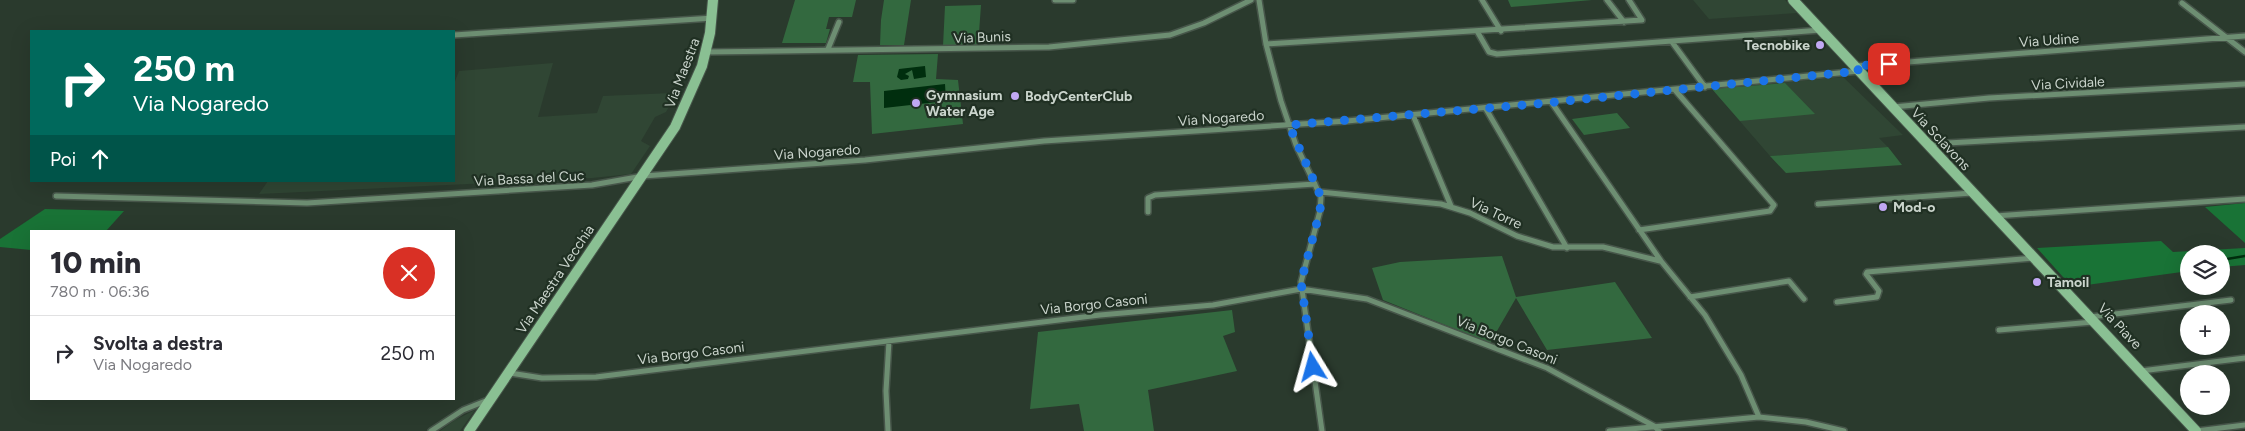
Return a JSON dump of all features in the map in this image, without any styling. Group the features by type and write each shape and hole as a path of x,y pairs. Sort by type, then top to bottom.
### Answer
{"main road":[{"name":"Via Maestra","path":"642,176 687,105 706,52 713,18 713,0"},
{"name":"Via Sclavons","path":"1793,0 2020,243"},
{"name":"Via Maestra Vecchia","path":"469,431 642,176"},
{"name":"Via Piave","path":"2020,243 2093,319 2193,430"}],"street":[{"path":"1055,0 1073,0"},
{"name":"Via Bunis","path":"706,52 1049,47 1170,34 1204,24 1251,0"},
{"path":"1261,0 1266,44 1289,125 1320,192 1320,211 1303,271 1301,289 1322,431"},
{"path":"1482,0 1501,31"},
{"path":"1607,0 1624,22"},
{"path":"1266,44 1501,31 1639,21 1643,19 1628,0"},
{"path":"2182,3 2245,52"},
{"path":"455,35 713,18"},
{"path":"828,49 838,22"},
{"path":"1477,31 1489,52 1497,54 1822,30"},
{"name":"Via Udine","path":"1857,69 2245,36"},
{"path":"1672,42 1705,87"},
{"name":"Via Nogaredo","path":"642,176 865,160 1044,141 1289,125 1486,109 1705,87 1857,69"},
{"name":"Via Cividale","path":"1893,107 1989,98 2245,84"},
{"path":"1639,230 1770,212 1774,205 1675,90"},
{"path":"1552,103 1661,261 1705,315 1741,375 1759,417"},
{"path":"1486,109 1567,248"},
{"path":"1413,115 1451,206"},
{"path":"1926,144 2245,127"},
{"name":"Via Bassa del Cuc","path":"56,196 307,203 592,185 642,176"},
{"path":"1148,212 1148,198 1155,195 1315,184"},
{"name":"Via Torre","path":"1320,192 1451,206 1517,236 1553,247 1604,247 1661,261"},
{"path":"1818,204 1973,193"},
{"path":"1995,216 2245,199"},
{"path":"1837,302 1877,297 1879,291 1866,274 1867,272 2034,258"},
{"path":"1690,297 1789,281 1804,299"},
{"name":"Via Borgo Casoni","path":"510,373 542,378 596,377 1100,315 1213,305 1301,289 1367,299 1547,368 1657,428"},
{"path":"1999,330 2231,300"},
{"path":"888,431 886,391 889,341"},
{"path":"2141,371 2245,358"},
{"path":"432,431 463,410 491,399"},
{"path":"1609,431 1759,417 1806,422 1844,431"},
{"path":"2193,430 2245,425"}],"shaded area":[{"path":"795,0 856,0 852,17 829,17 826,29 830,29 826,43 782,43"},
{"path":"884,0 911,0 904,45 880,45"},
{"path":"1508,0 1592,0 1511,7"},
{"path":"1693,0 1785,0 1797,13 1709,19"},
{"path":"981,5 978,47 943,46 945,6"},
{"name":"Gymnasium Water Age","path":"938,54 936,79 958,80 963,124 872,134 870,82 853,82 858,55"},
{"path":"553,63 538,117 597,113 603,96 672,93 671,103 666,112 655,117 641,141 650,146 631,174 592,178 259,194 267,182 455,182 455,81 459,71"},
{"path":"925,66 926,77 914,79 912,70 905,74 909,76 908,79 901,80 897,77 899,69"},
{"path":"1843,77 1903,135 1879,138 1888,147 1770,156 1712,89"},
{"path":"1785,83 1815,114 1740,121 1712,89"},
{"path":"945,84 946,101 884,108 884,91"},
{"path":"1617,113 1630,128 1584,135 1572,119"},
{"path":"1888,147 1902,165 1786,173 1770,156"},
{"path":"1502,256 1516,297 1615,282 1652,338 1547,350 1516,298 1490,343 1383,300 1372,268 1400,262"},
{"path":"1232,310 1235,332 1223,336 1237,371 1148,390 1154,431 1084,431 1079,404 1030,409 1038,332"},
{"path":"475,410 460,431 440,431 455,420"}],"green space":[{"path":"2245,203 2245,243 2205,207"},
{"path":"45,209 124,211 107,230 30,230 30,250 0,247 0,239"},
{"path":"2161,241 2173,252 2180,252 2180,272 2072,287 2037,248"},
{"path":"2245,248 2245,265 2230,266 2230,249"}],"waterway":[{"path":"2230,258 2245,256"}],"place":[{"name":"Tecnobike","path":"1820,45"},
{"name":"BodyCenterClub","path":"1015,96"},
{"name":"Gymnasium Water Age","path":"916,103"},
{"name":"Mod-o","path":"1883,207"},
{"name":"Tamoil","path":"2037,282"}],"route":[{"path":"1313,367 1301,282 1320,211 1321,197 1296,145 1289,125 1347,122 1675,90 1859,71 1855,66 1889,64"}]}
